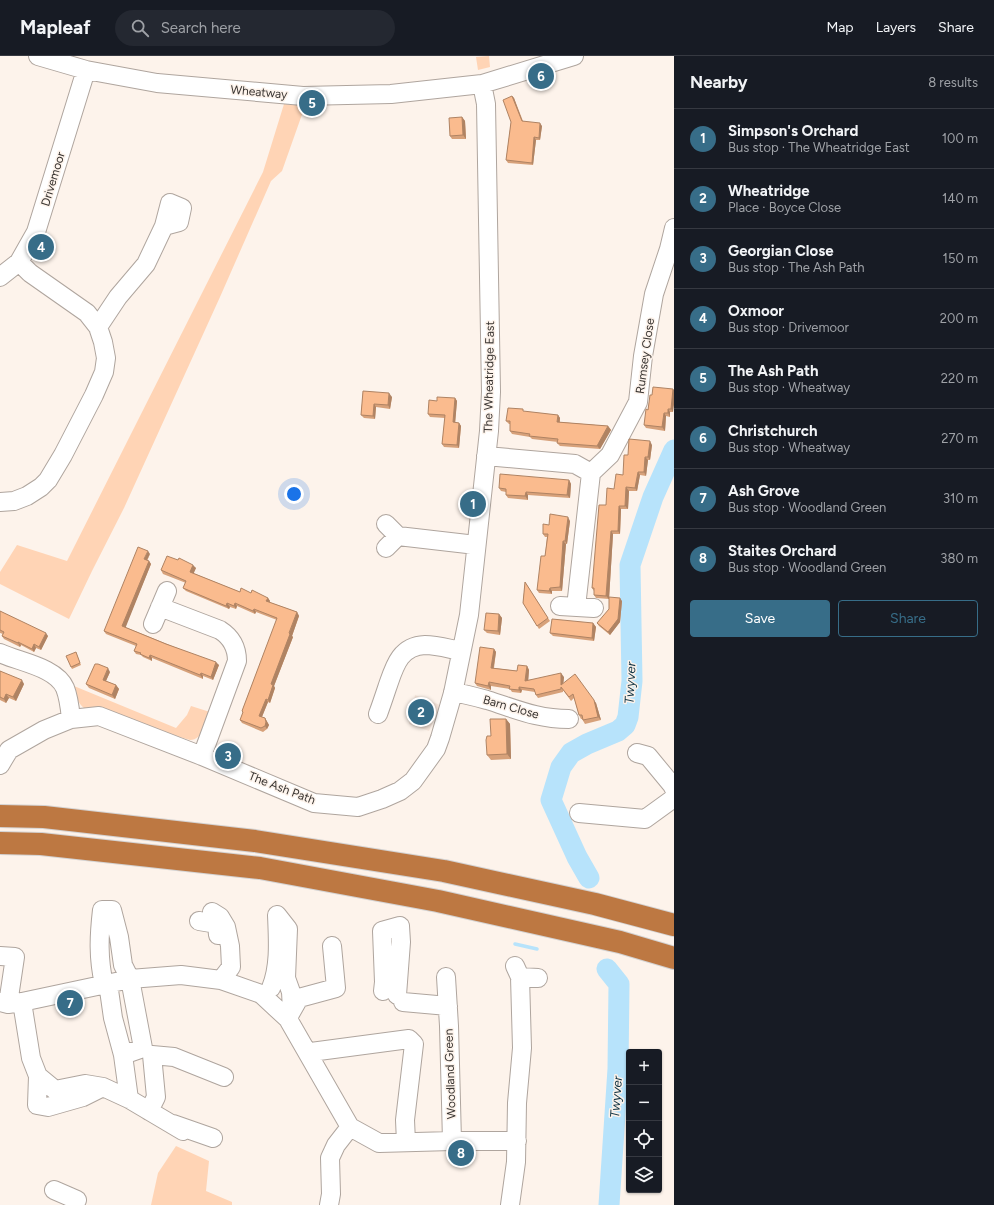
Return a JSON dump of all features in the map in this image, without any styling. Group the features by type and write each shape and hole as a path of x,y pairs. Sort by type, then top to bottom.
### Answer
{"highway":[{"path":"0,816 44,817 255,841 436,870 595,904 674,925"},
{"path":"0,843 41,844 260,868 438,901 620,942 674,958"}],"street":[{"name":"Wheatway","path":"38,56 86,70 157,83 303,96 391,94 482,84 574,56"},
{"name":"Drivemoor","path":"0,277 19,262 36,232 86,70"},
{"name":"The Wheatridge East","path":"440,738 454,692 469,615 486,456 491,392 486,104 482,84"},
{"path":"98,327 118,297 146,264 164,226"},
{"name":"Rumsey Close","path":"591,473 610,455 638,402 643,356 654,294 669,249 674,228"},
{"path":"0,502 14,501 27,496 41,487 48,480 63,455 104,372 106,358 98,327 87,313 30,273 19,262"},
{"path":"486,456 575,464 591,473 568,607 594,608"},
{"path":"390,536 476,545"},
{"path":"154,624 163,599 220,630 228,636 236,650 237,660 202,756"},
{"path":"378,714 391,700 395,664 408,650 418,646 433,645 462,651"},
{"path":"0,653 48,671 59,678 65,687 71,719"},
{"name":"Barn Close","path":"454,692 488,700 524,713 559,714"},
{"name":"The Ash Path","path":"4,757 44,730 71,719 99,716 202,756 314,803 358,807 382,800 400,791 413,781 436,749 440,738"},
{"path":"637,753 648,756 674,789"},
{"path":"579,812 645,819 674,798"},
{"path":"123,1055 143,1048 130,979 123,965 119,937 112,910 102,910 99,936 100,966 106,984 123,1055 129,1099"},
{"path":"266,991 275,978 278,950 277,915 288,929 286,978 292,1005 350,1127 379,1143 517,1141"},
{"path":"206,917 217,924 221,980"},
{"path":"10,1003 130,979 181,975 221,980 266,991 292,1005 343,990 332,946"},
{"path":"0,956 15,957 10,1003 38,1076 55,1090 85,1084 103,1087 129,1099 177,1127 213,1138"},
{"path":"510,1205 516,1162 517,1103 522,1048 517,971 538,978"},
{"name":"Woodland Green","path":"446,977 452,1141"},
{"path":"266,991 292,1005"},
{"path":"394,996 448,1006"},
{"path":"311,1052 409,1039 414,1044 405,1120 406,1142"},
{"path":"149,1111 156,1097 152,1056 174,1057 224,1077"},
{"path":"329,1205 331,1194 330,1158 336,1145 350,1127"}],"shaded area":[{"path":"489,56 490,67 478,70 476,57"},
{"path":"284,104 305,106 282,171 271,181 124,508 69,619 0,584 0,572 17,545 67,561 263,172"},
{"path":"74,686 176,728 187,715 191,706 210,712 201,734 190,740 85,709 78,701"},
{"path":"415,695 440,705 429,731 409,724"},
{"path":"176,1146 209,1161 206,1191 232,1202 232,1205 151,1205 158,1173"}],"building":[{"path":"512,96 522,121 540,123 539,138 534,137 532,163 506,160 511,122 503,100"},
{"path":"462,117 463,135 450,136 449,118"},
{"path":"653,387 673,389 671,409 668,409 668,413 664,413 662,427 644,425 646,409 648,410 650,395 652,395"},
{"path":"363,391 389,393 388,405 374,404 373,416 361,415"},
{"path":"437,397 455,398 453,422 459,423 457,445 442,444 445,415 428,414 429,400 437,401"},
{"path":"508,408 558,415 557,422 608,426 597,446 557,443 558,439 529,436 530,434 510,431 510,421 506,421"},
{"path":"629,439 650,441 648,457 645,457 644,472 638,472 635,488 626,487 625,506 619,506 618,531 611,531 606,596 594,595 594,588 592,588 599,505 606,505 607,488 614,489 616,474 623,475 624,455 628,455"},
{"path":"500,474 569,480 567,495 526,492 525,496 506,495 506,489 499,488"},
{"path":"550,514 568,517 565,541 563,541 560,587 550,588 549,591 537,590 541,556 545,556 548,534 543,534 543,524 549,525"},
{"path":"138,547 148,551 144,559 149,561 122,626 216,662 211,677 201,673 200,675 150,655 149,658 134,651 137,644 104,631"},
{"path":"167,556 178,560 179,558 193,565 190,572 240,592 241,588 251,593 252,590 268,598 266,601 297,612 271,684 273,685 268,700 266,699 259,716 265,718 265,726 261,728 240,720 277,618 254,609 253,611 235,603 234,606 227,603 226,606 183,588 186,581 161,570"},
{"path":"525,582 548,618 537,626 523,603"},
{"path":"609,597 620,598 618,619 608,632 597,623 609,609"},
{"path":"0,611 46,633 39,647 34,644 32,649 2,636 4,632 0,630"},
{"path":"486,613 499,614 498,631 484,630"},
{"path":"552,619 593,623 592,638 550,633"},
{"path":"480,647 494,649 491,668 517,671 518,665 527,666 525,681 561,673 561,685 575,674 594,700 598,717 583,720 582,715 579,715 573,694 569,697 561,687 561,689 536,695 534,689 519,687 519,690 509,689 510,686 489,682 488,686 475,683"},
{"path":"76,652 80,663 71,667 66,656"},
{"path":"95,664 108,668 103,680 116,685 112,695 86,684"},
{"path":"0,671 22,680 13,697 6,694 4,699 0,697"},
{"path":"490,719 506,719 507,754 487,755 486,740 487,736 491,736"}],"waterway":[{"name":"Twyver","path":"589,878 577,857 551,800 561,767 571,753 587,744 618,731 625,725 628,717 632,681 630,565 653,497 674,450"},
{"path":"515,944 537,949"},
{"name":"Twyver","path":"607,969 619,984 618,1069 609,1205"}],"place":[{"name":"Christchurch","path":"541,76"},
{"name":"The Ash Path","path":"312,103"},
{"name":"Oxmoor","path":"41,247"},
{"name":"Simpson's Orchard","path":"473,504"},
{"name":"Wheatridge","path":"421,712"},
{"name":"Georgian Close","path":"228,756"},
{"name":"Ash Grove","path":"70,1003"},
{"name":"Staites Orchard","path":"461,1153"}]}
